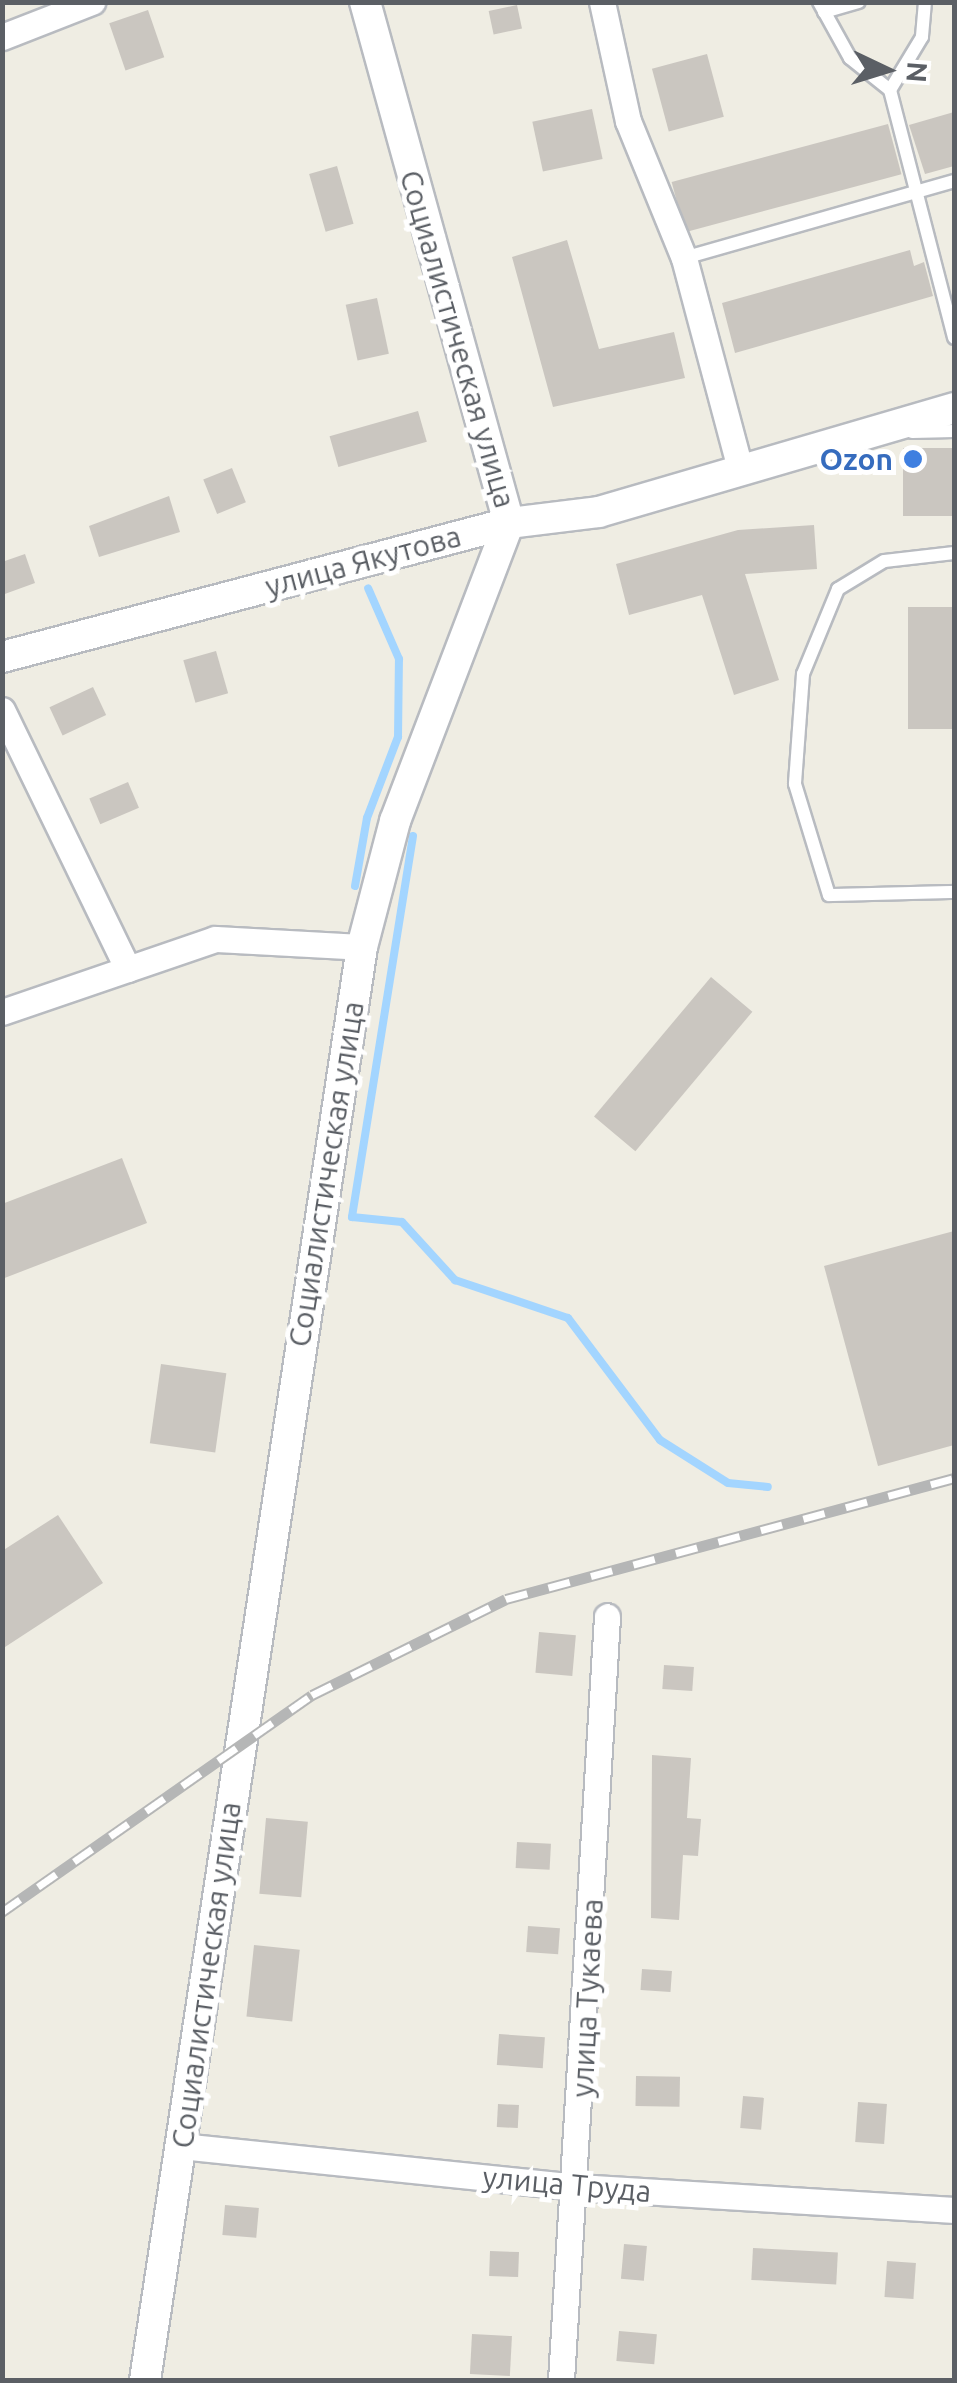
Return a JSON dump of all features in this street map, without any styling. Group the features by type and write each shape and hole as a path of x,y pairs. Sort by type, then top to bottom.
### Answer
{"street":[{"path":"2,36 92,2"},
{"name":"Социалистическая улица","path":"145,2380 362,946 395,821 509,522 364,2"},
{"path":"602,2 628,121 684,258 740,468"},
{"name":"улица Якутова","path":"2,656 509,522 598,512 954,408"},
{"path":"2,710 128,969"},
{"path":"2,1012 215,939 362,946"},
{"name":"улица Тукаева","path":"561,2380 577,2187 607,1616"},
{"name":"улица Труда","path":"182,2146 577,2187 954,2210"}],"lane":[{"path":"858,2 822,7 850,58 890,90 954,338"},
{"path":"890,90 922,37 925,2"},
{"path":"684,258 954,181"},
{"path":"869,432 954,431"},
{"path":"954,553 884,560 838,588 803,674 795,784 829,895 954,892"}],"building":[{"path":"517,5 522,28 494,35 489,11"},
{"path":"148,10 164,57 126,71 109,23"},
{"path":"707,54 724,117 669,132 652,69"},
{"path":"592,109 603,159 543,172 532,122"},
{"path":"954,112 954,166 925,174 909,125"},
{"path":"888,124 901,174 685,232 672,182"},
{"path":"337,166 354,224 326,232 309,174"},
{"path":"567,240 599,349 674,332 685,378 553,407 512,257"},
{"path":"910,250 914,266 924,262 933,296 735,353 722,303"},
{"path":"377,298 389,354 358,360 346,305"},
{"path":"418,411 427,442 338,467 330,436"},
{"path":"903,448 954,448 954,516 903,516"},
{"path":"232,468 246,502 217,514 203,480"},
{"path":"169,496 180,532 99,557 89,526"},
{"path":"814,525 817,569 745,574 779,680 734,695 702,595 629,615 616,564 738,530"},
{"path":"25,554 35,583 2,595 2,562"},
{"path":"908,607 954,607 954,729 908,729"},
{"path":"216,651 228,693 195,703 183,660"},
{"path":"93,687 106,715 63,735 49,707"},
{"path":"128,782 139,808 100,824 89,798"},
{"path":"711,977 752,1012 635,1151 594,1116"},
{"path":"122,1158 147,1223 2,1279 2,1204"},
{"path":"954,1231 954,1445 878,1466 824,1266"},
{"path":"161,1364 226,1373 215,1452 150,1443"},
{"path":"58,1515 103,1583 2,1649 2,1551"},
{"path":"539,1632 576,1635 572,1676 535,1673"},
{"path":"664,1665 694,1667 692,1691 662,1689"},
{"path":"652,1755 691,1758 687,1818 701,1819 698,1856 683,1855 679,1920 651,1918"},
{"path":"266,1818 308,1822 301,1897 259,1894"},
{"path":"517,1842 551,1844 550,1870 516,1868"},
{"path":"528,1926 560,1928 558,1954 526,1952"},
{"path":"254,1945 300,1950 292,2021 246,2017"},
{"path":"642,1969 672,1971 670,1992 641,1990"},
{"path":"499,2034 545,2037 543,2068 497,2065"},
{"path":"636,2076 680,2077 679,2107 635,2106"},
{"path":"743,2096 764,2098 761,2130 740,2128"},
{"path":"858,2102 887,2104 884,2144 855,2142"},
{"path":"498,2104 519,2105 518,2128 497,2127"},
{"path":"225,2205 259,2208 256,2238 222,2235"},
{"path":"624,2244 647,2246 644,2281 621,2279"},
{"path":"753,2248 838,2252 836,2284 751,2280"},
{"path":"490,2251 519,2252 518,2277 489,2276"},
{"path":"887,2261 916,2263 913,2299 884,2297"},
{"path":"619,2331 657,2334 654,2364 616,2361"},
{"path":"472,2334 512,2336 510,2376 470,2374"}],"waterway":[{"path":"355,886 367,818 398,737 399,659 368,588"},
{"path":"413,836 352,1217 402,1222 455,1280 568,1318 660,1440 728,1483 768,1487"}],"railway":[{"path":"2,1912 312,1695 506,1599 954,1478"}],"place":[{"name":"Ozon","path":"913,459"}]}
